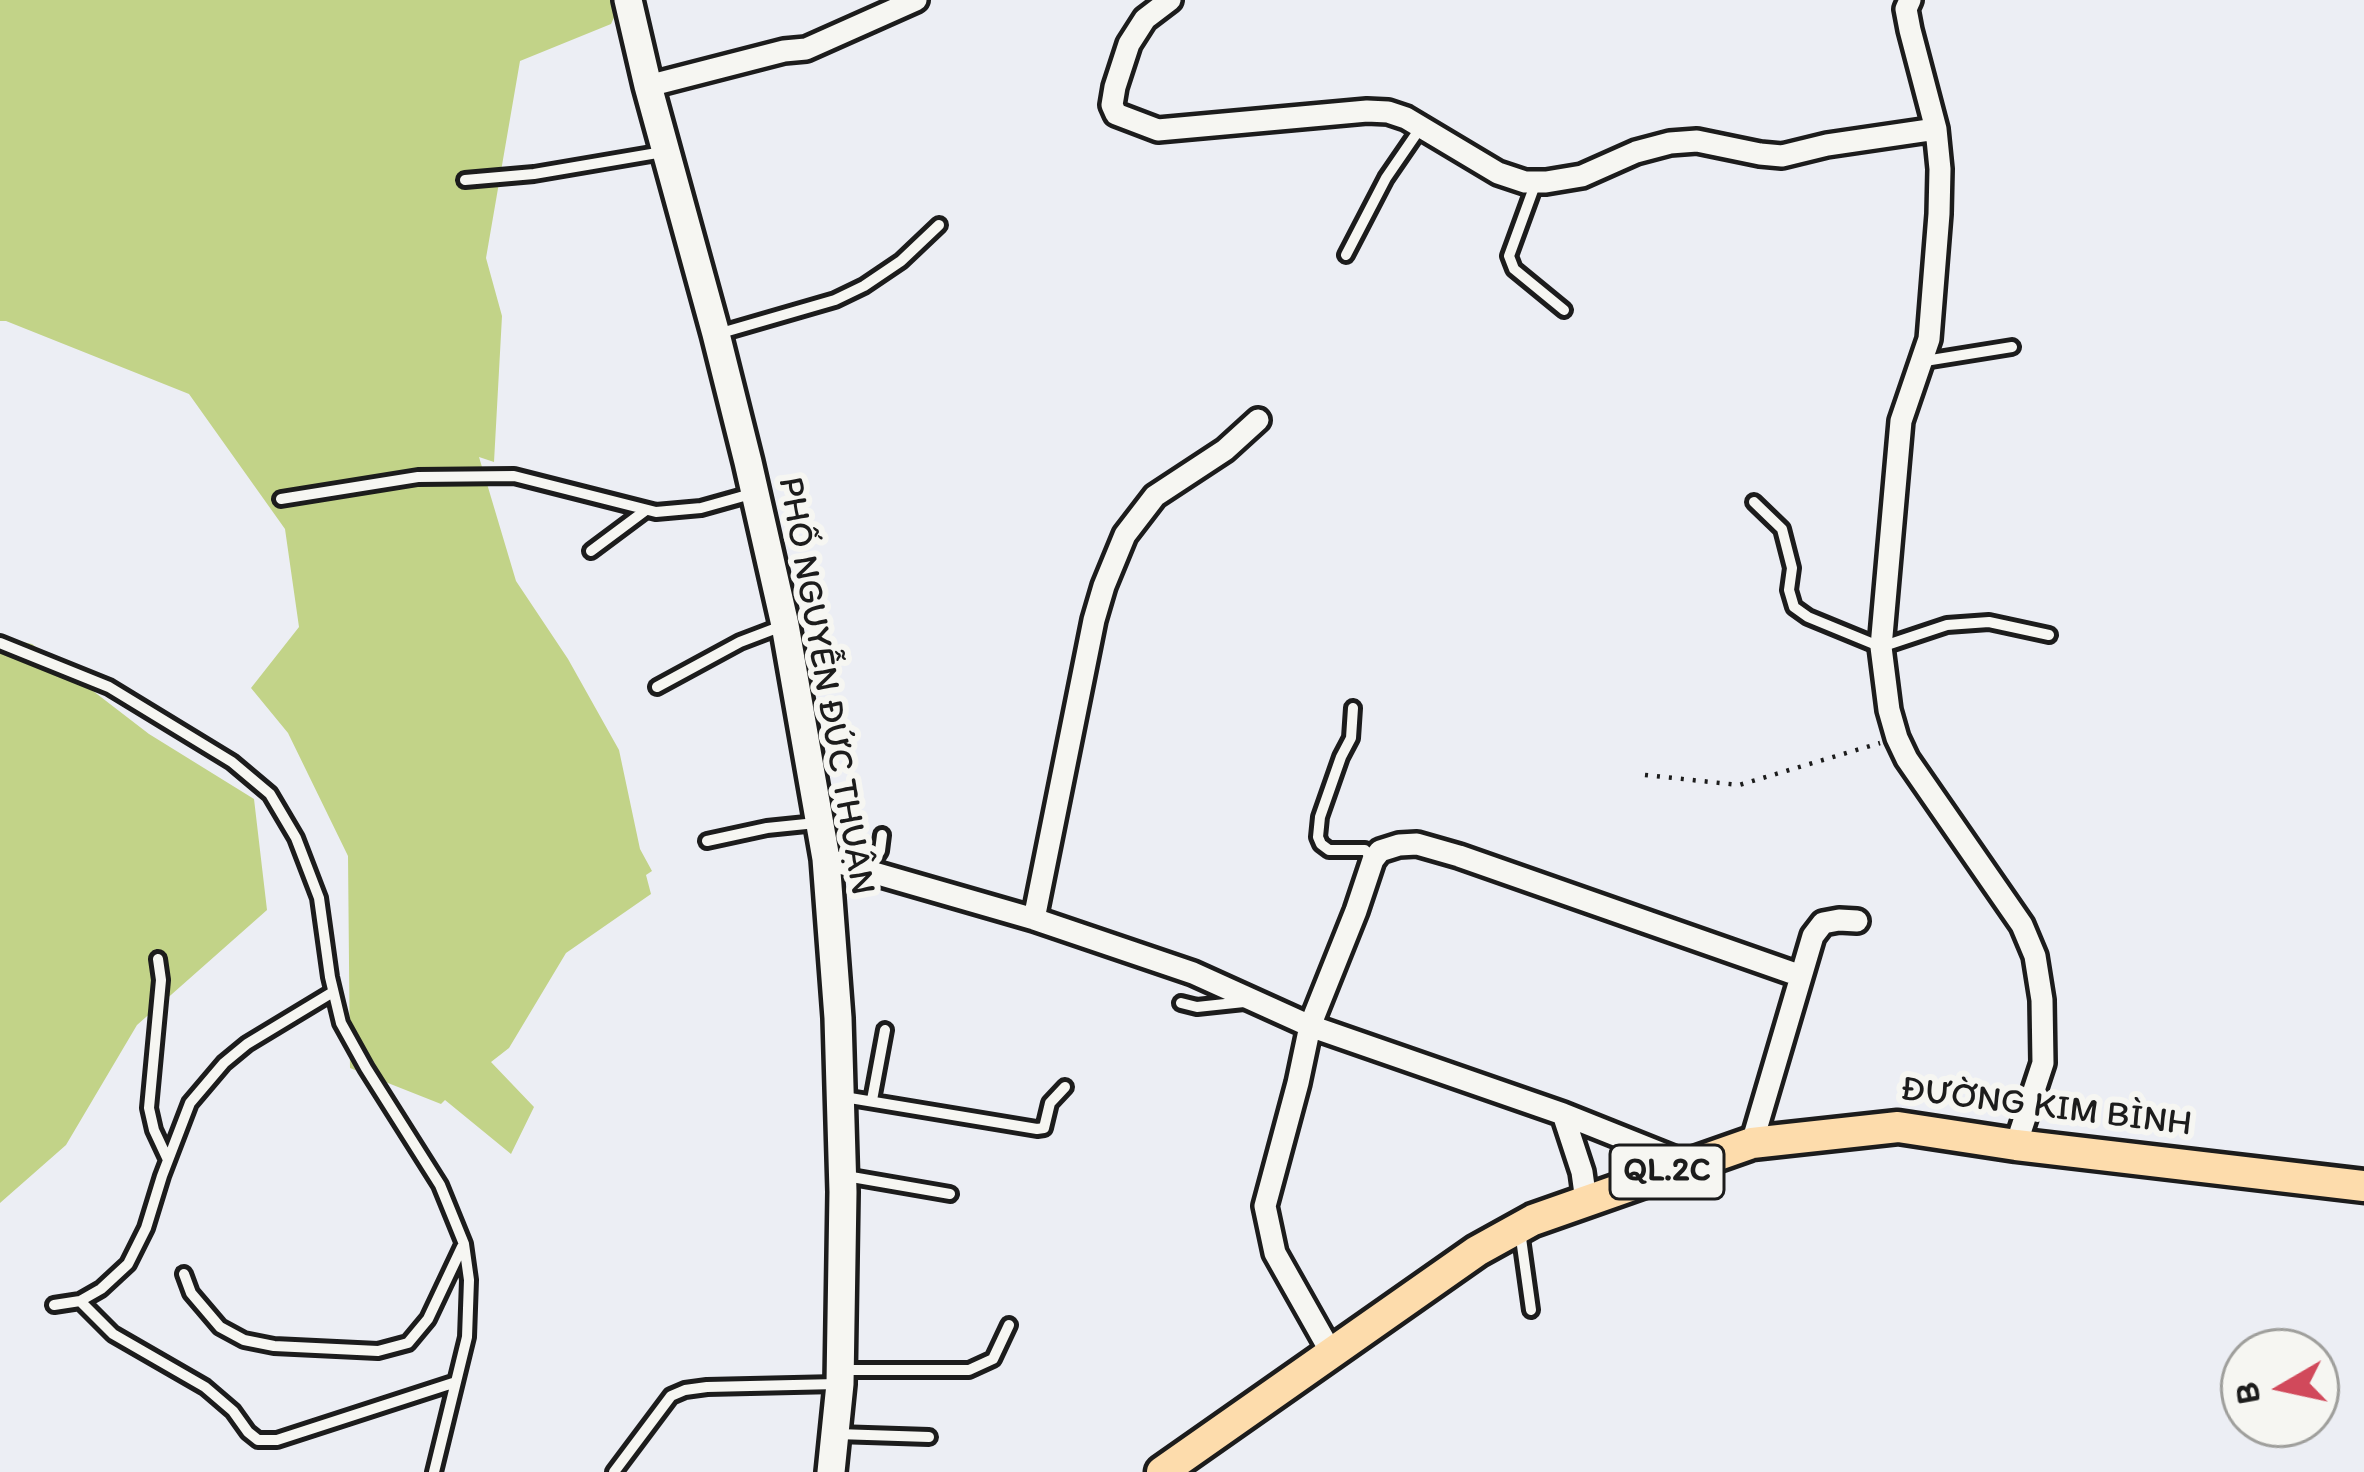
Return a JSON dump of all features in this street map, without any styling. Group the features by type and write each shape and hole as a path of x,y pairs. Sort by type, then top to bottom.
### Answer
{"main road":[{"name":"ĐƯỜNG KIM BÌNH","path":"1162,1472 1477,1251 1586,1201 1752,1143 1898,1126 2016,1145 2364,1186"}],"street":[{"name":"PHỐ NGUYỄN ĐỨC THUẬN","path":"628,0 716,334 785,625 826,859 843,1175 840,1377 831,1472"},
{"path":"648,86 806,49 916,0"},
{"path":"1170,0 1145,19 1129,44 1112,105 1116,114 1158,130 1388,112 1498,173 1536,182 1582,176 1670,143 1697,141 1782,156 1936,129"},
{"path":"1910,0 1906,9 1910,30 1936,129 1939,214 1928,339 1899,436 1881,647 1889,710 1907,759 2023,925 2035,956 2042,1000 2043,1063 2016,1145"},
{"path":"1034,919 1094,620 1125,535 1155,496 1225,450 1258,420"},
{"path":"1332,1354 1276,1253 1265,1206 1310,1026 1372,860 1380,851 1417,844 1802,976"},
{"path":"826,859 1034,919 1193,973 1310,1026 1563,1114 1688,1164"},
{"path":"1752,1143 1813,936 1823,923 1857,920"},
{"path":"1563,1114 1586,1201"}],"lane":[{"path":"1346,256 1386,178 1421,127"},
{"path":"465,180 534,174 666,151"},
{"path":"1536,182 1509,256 1514,269 1564,310"},
{"path":"716,334 835,300 864,286 901,261 939,225"},
{"path":"1921,361 2012,346"},
{"path":"281,500 418,476 514,476 646,510 701,508 754,493"},
{"path":"1754,502 1782,529 1792,568 1793,607 1808,617 1881,647 1947,625 1989,622 2049,635"},
{"path":"591,551 646,510"},
{"path":"657,687 740,642 785,625"},
{"path":"0,643 109,687 216,752 270,794 296,838 319,898 341,1023 440,1185 464,1244 469,1280 467,1337 434,1472"},
{"path":"1353,708 1351,738 1320,817 1318,837 1329,850 1364,850 1372,860"},
{"path":"707,841 819,823"},
{"path":"867,871 880,851 882,835"},
{"path":"158,959 161,980 149,1108 168,1160"},
{"path":"54,1305 80,1301 128,1264 146,1228 190,1102 224,1063 333,992"},
{"path":"1181,1003 1197,1007 1253,1000"},
{"path":"872,1100 884,1030"},
{"path":"841,1096 1037,1129 1044,1128 1050,1103 1066,1087"},
{"path":"843,1175 950,1194"},
{"path":"1520,1228 1531,1310"},
{"path":"184,1274 191,1294 220,1327 244,1340 378,1352 408,1343 428,1319 464,1244"},
{"path":"80,1301 113,1334 205,1387 258,1440 277,1440 456,1382"},
{"path":"614,1472 671,1396 685,1390 969,1370 993,1359 1009,1325"},
{"path":"837,1434 929,1438"}],"path":[{"path":"1646,775 1739,785 1897,738"}],"green space":[{"path":"0,0 622,0 611,24 520,61 486,258 502,316 494,462 479,457 516,581 568,659 619,750 640,849 652,871 646,875 651,894 566,953 509,1048 491,1062 534,1107 511,1154 445,1100 441,1104 350,1068 348,856 288,733 251,688 299,627 285,529 189,394 0,321"},
{"path":"0,637 32,644 149,734 254,799 267,910 137,1025 66,1145 0,1203"}]}
